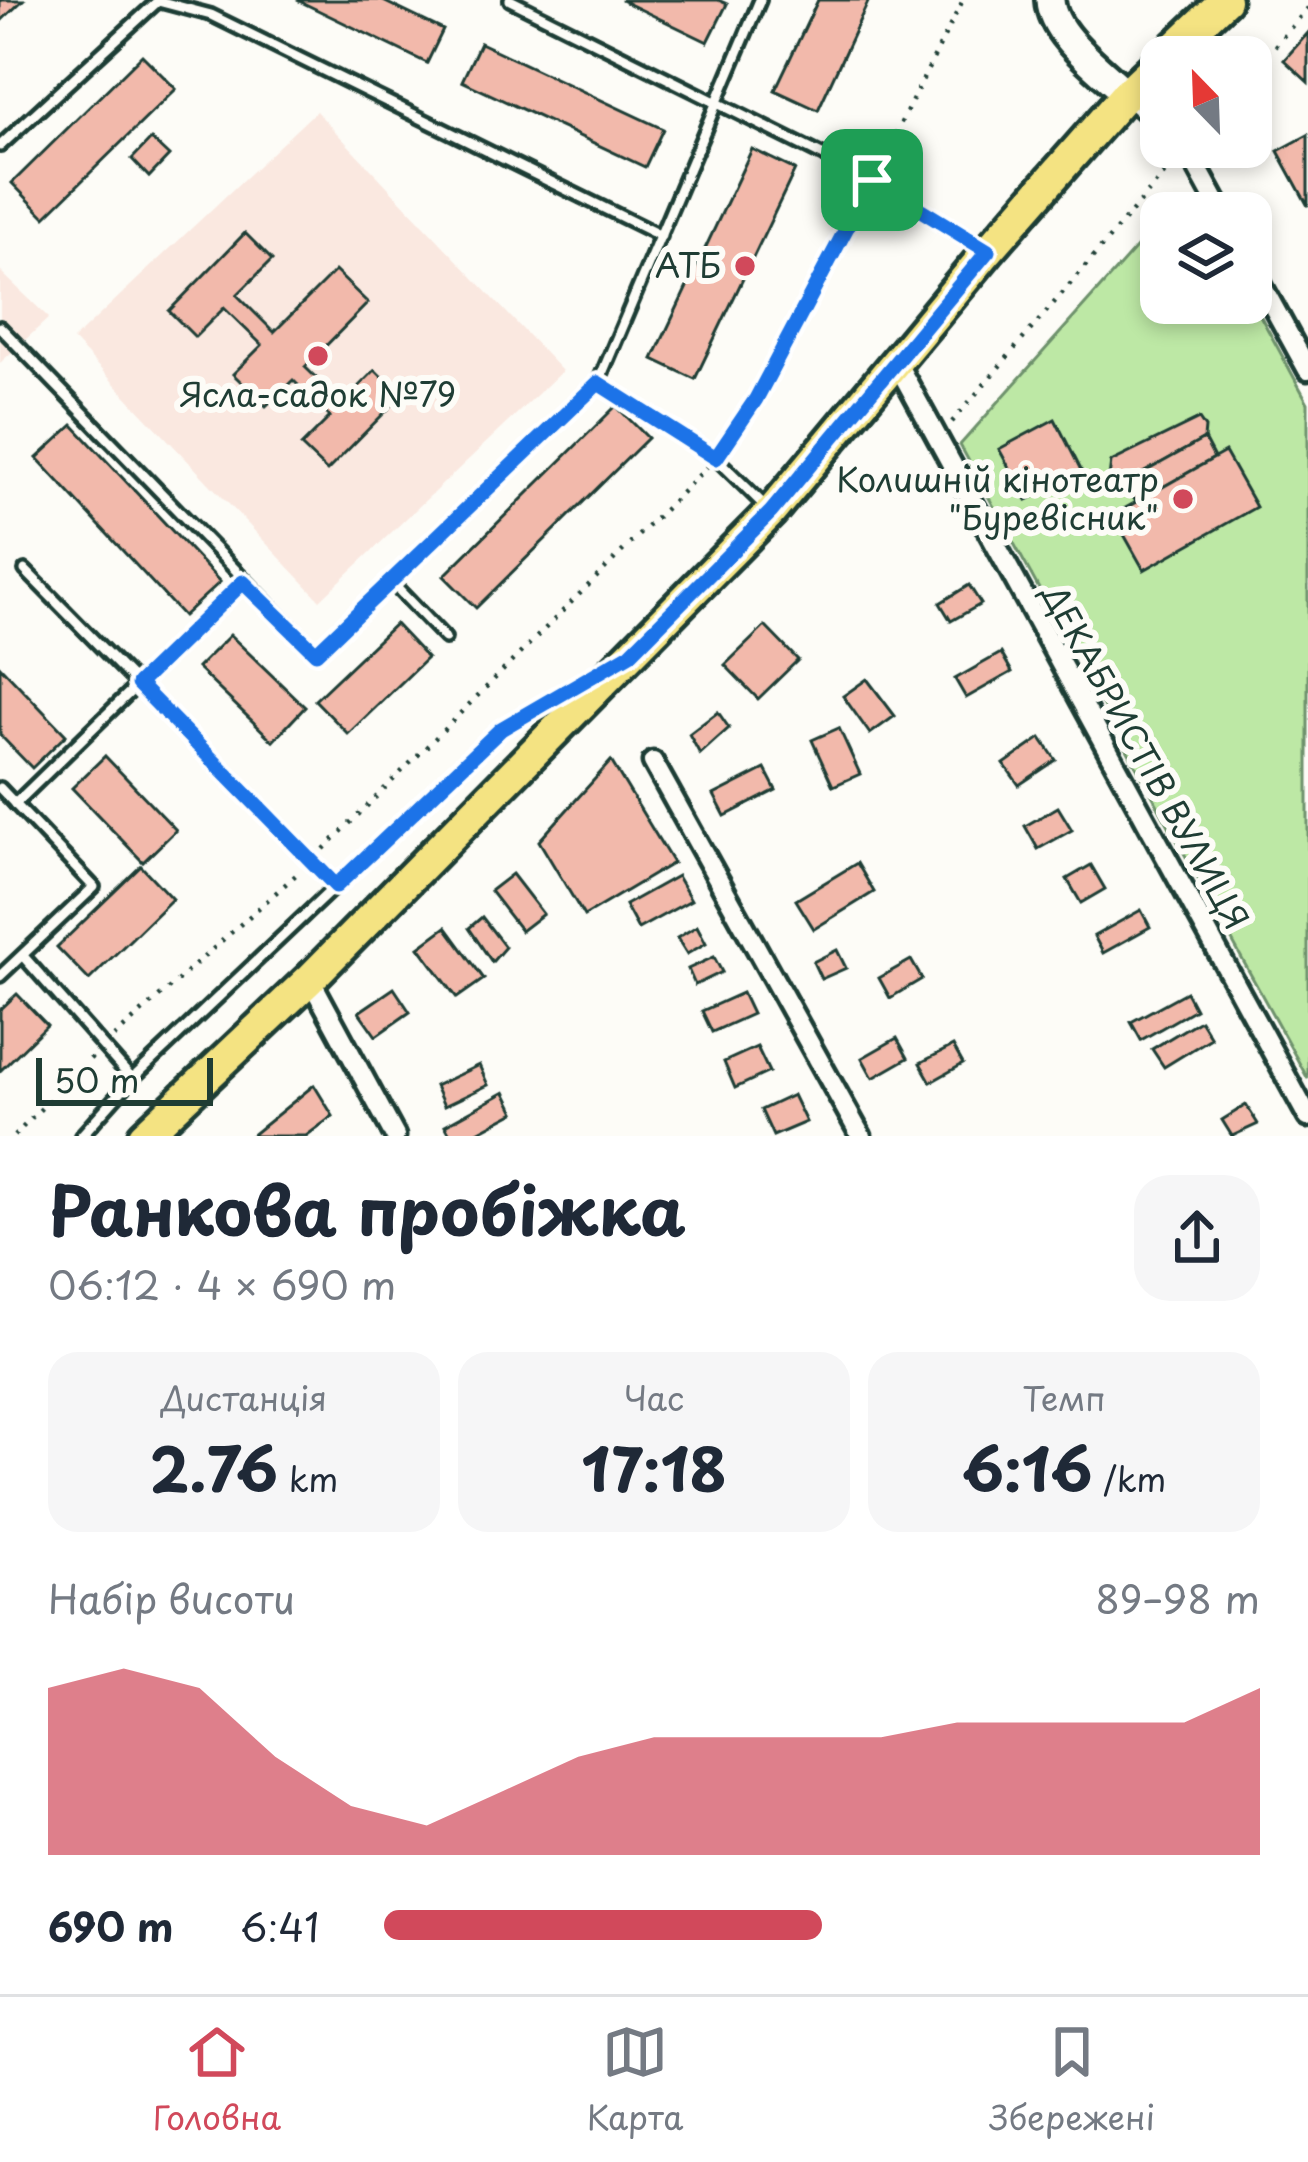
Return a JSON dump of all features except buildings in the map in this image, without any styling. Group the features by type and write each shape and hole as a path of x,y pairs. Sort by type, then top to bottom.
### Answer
{"main road":[{"path":"1187,36 1225,0"},
{"path":"145,1136 310,979 771,512 988,251 1140,81"}],"street":[{"path":"1050,0 1050,10 1063,31 1140,106"},
{"path":"1272,304 1308,370"},
{"name":"ДЕКАБРИСТІВ ВУЛИЦЯ","path":"896,362 1308,1118"},
{"path":"653,763 861,1136"},
{"path":"310,979 395,1136"}],"lane":[{"path":"202,13 209,0"},
{"path":"510,0 872,180 988,251"},
{"path":"0,327 316,653 598,383 760,0"},
{"path":"0,146 158,1 202,13 661,236"},
{"path":"598,383 716,458 771,512"},
{"path":"25,570 336,886"},
{"path":"15,803 243,582"},
{"path":"392,584 445,638"},
{"path":"81,1136 132,1079 501,729 630,654"},
{"path":"0,788 94,887 0,976"},
{"path":"23,956 132,1079"}],"path":[{"path":"14,1136 104,1046 311,860 716,458 756,399 963,0"},
{"path":"1272,50 1308,8"},
{"path":"937,440 1168,168"}],"shaded area":[{"name":"Ясла-садок №79","path":"316,111 562,371 320,600 73,340"},
{"path":"0,271 49,318 0,363"}],"green space":[{"path":"1140,244 1140,324 1265,324 1308,403 1308,1079 960,445"}],"place":[{"name":"АТБ","path":"745,266"},
{"name":"Ясла-садок №79","path":"318,356"},
{"name":"Колишній кінотеатр \"Буревісник\"","path":"1183,499"}],"route":[{"path":"872,180 988,251 771,512 630,654 501,729 336,886 138,684 243,582 316,653 598,383 716,458 756,399 872,180"}]}
